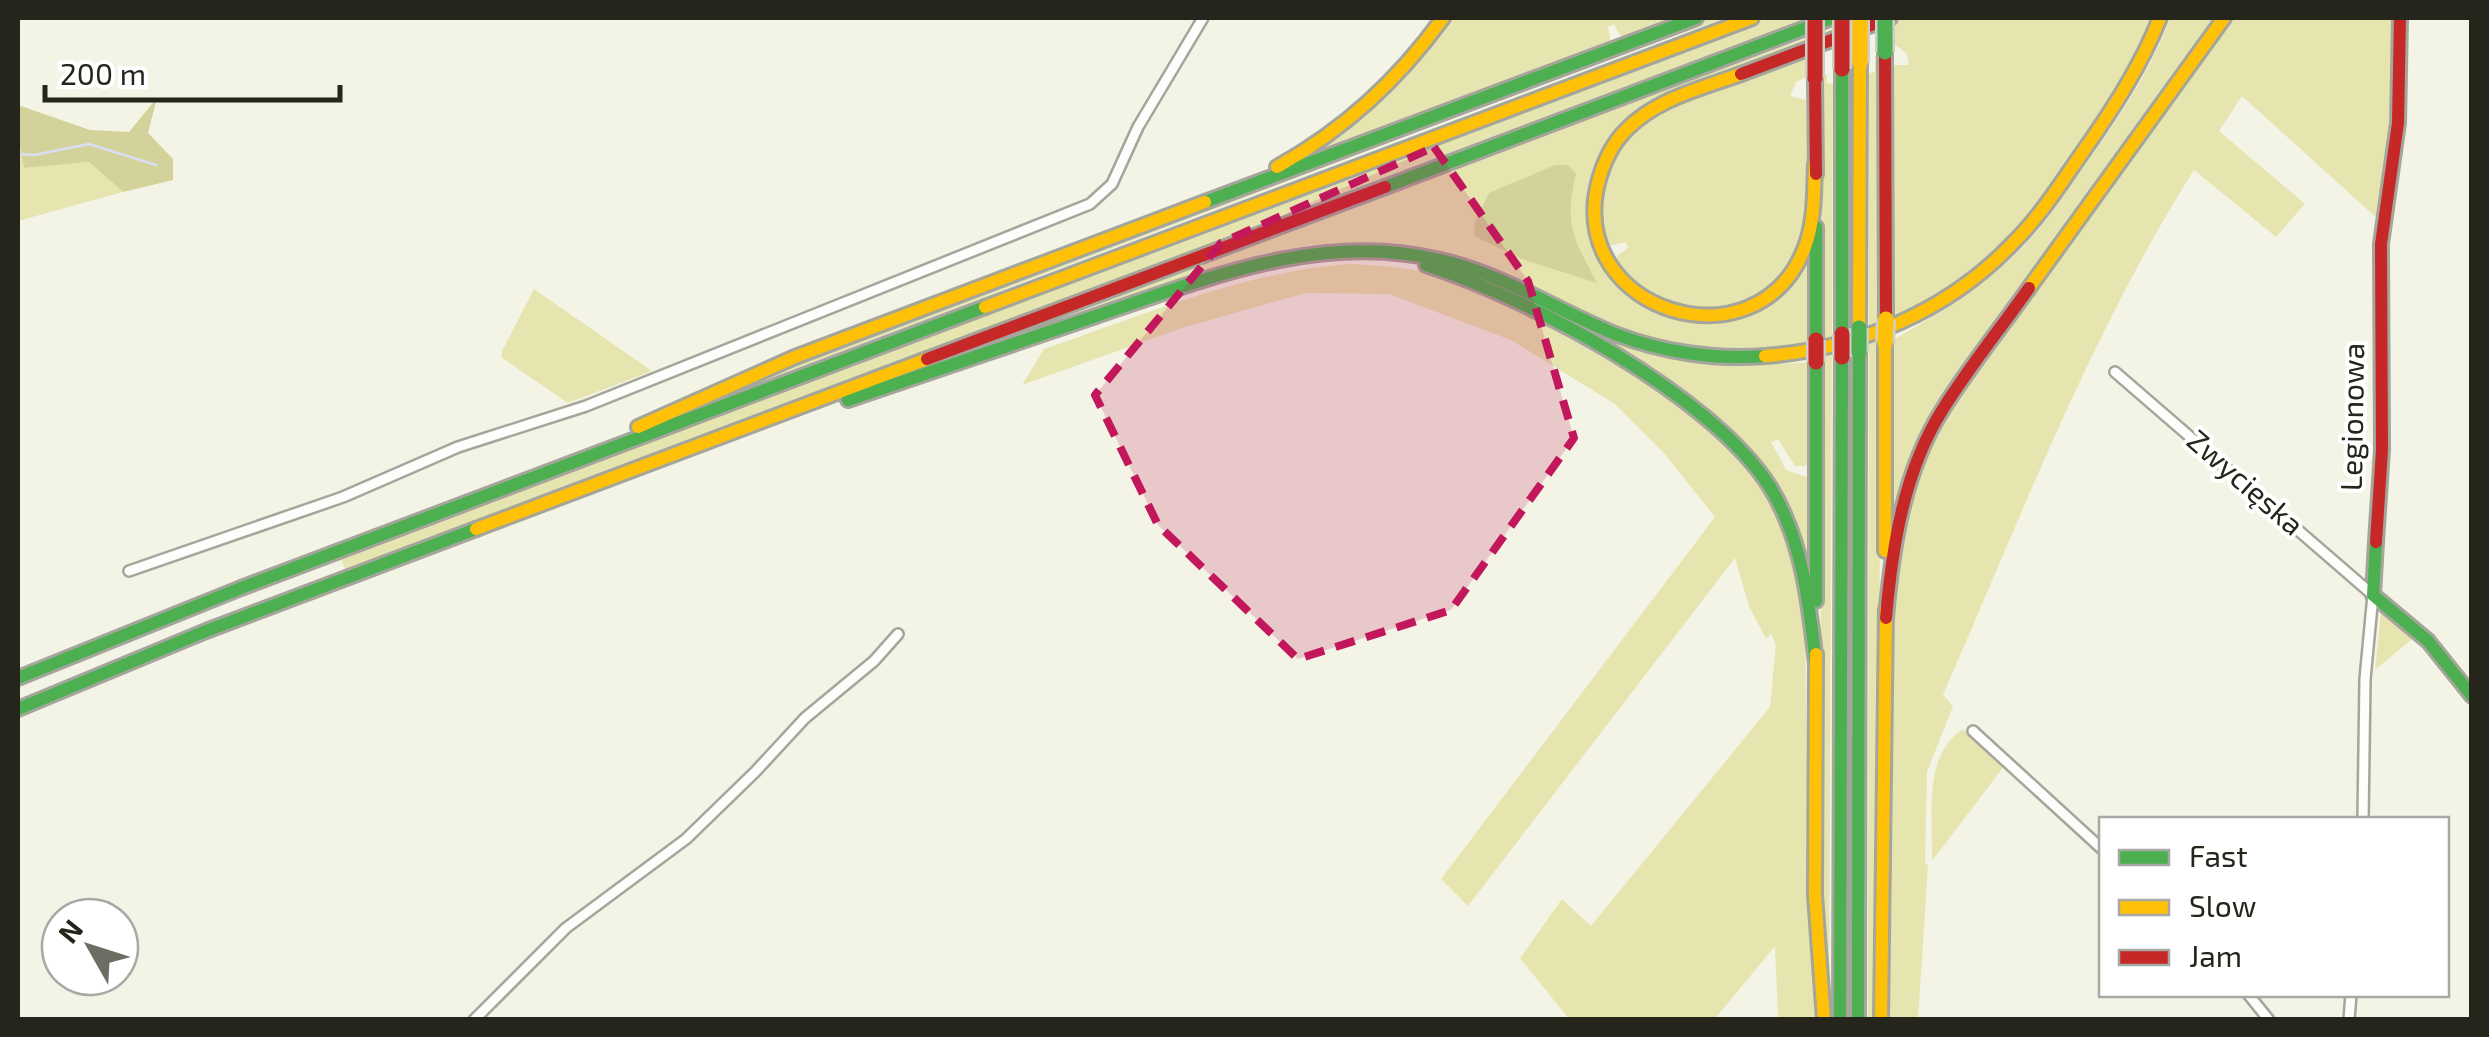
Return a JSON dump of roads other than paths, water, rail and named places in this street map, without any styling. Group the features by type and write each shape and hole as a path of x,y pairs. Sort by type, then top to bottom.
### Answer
{"main road":[{"path":"1224,194 1318,144 1353,120 1401,73 1443,18"},
{"path":"563,465 795,357 1696,18"},
{"path":"18,678 176,613 563,465 1752,18"},
{"path":"1815,18 1815,895 1824,1020"},
{"path":"18,709 206,631 1832,18"},
{"path":"1840,1020 1842,18"},
{"path":"1858,1020 1860,18"},
{"path":"1816,164 1809,234 1802,253 1782,283 1747,308 1731,314 1700,317 1660,308 1620,278 1600,246 1593,206 1597,175 1610,147 1631,122 1660,104 1888,18 1881,1020"},
{"path":"776,416 818,410 1230,270 1309,252 1353,249 1418,254 1467,266 1606,330 1702,356 1758,358 1847,344 1894,328 1932,308 1975,279 2010,248 2046,205 2121,98 2145,56 2160,18"},
{"path":"1886,618 1892,548 1906,492 1942,410 2224,18"},
{"name":"Legionowa","path":"2373,595 2382,450 2381,244 2398,123 2400,18"},
{"path":"1353,249 1431,266 1484,284 1668,386 1712,419 1748,457 1786,519 1805,580 1816,664"},
{"path":"2373,595 2428,642 2472,696"}],"street":[{"path":"130,572 343,497 458,447 586,406 1090,204 1112,184 1138,127 1203,18"},
{"name":"Zwycięska","path":"2115,372 2373,595"},
{"name":"Legionowa","path":"2363,817 2365,679 2373,595"},
{"path":"474,1020 566,928 686,838 804,718 874,660 898,634"},
{"path":"1973,732 2099,847"},
{"path":"2250,997 2269,1020"}],"waterway":[{"path":"18,154 34,155 89,144 156,165"}]}
